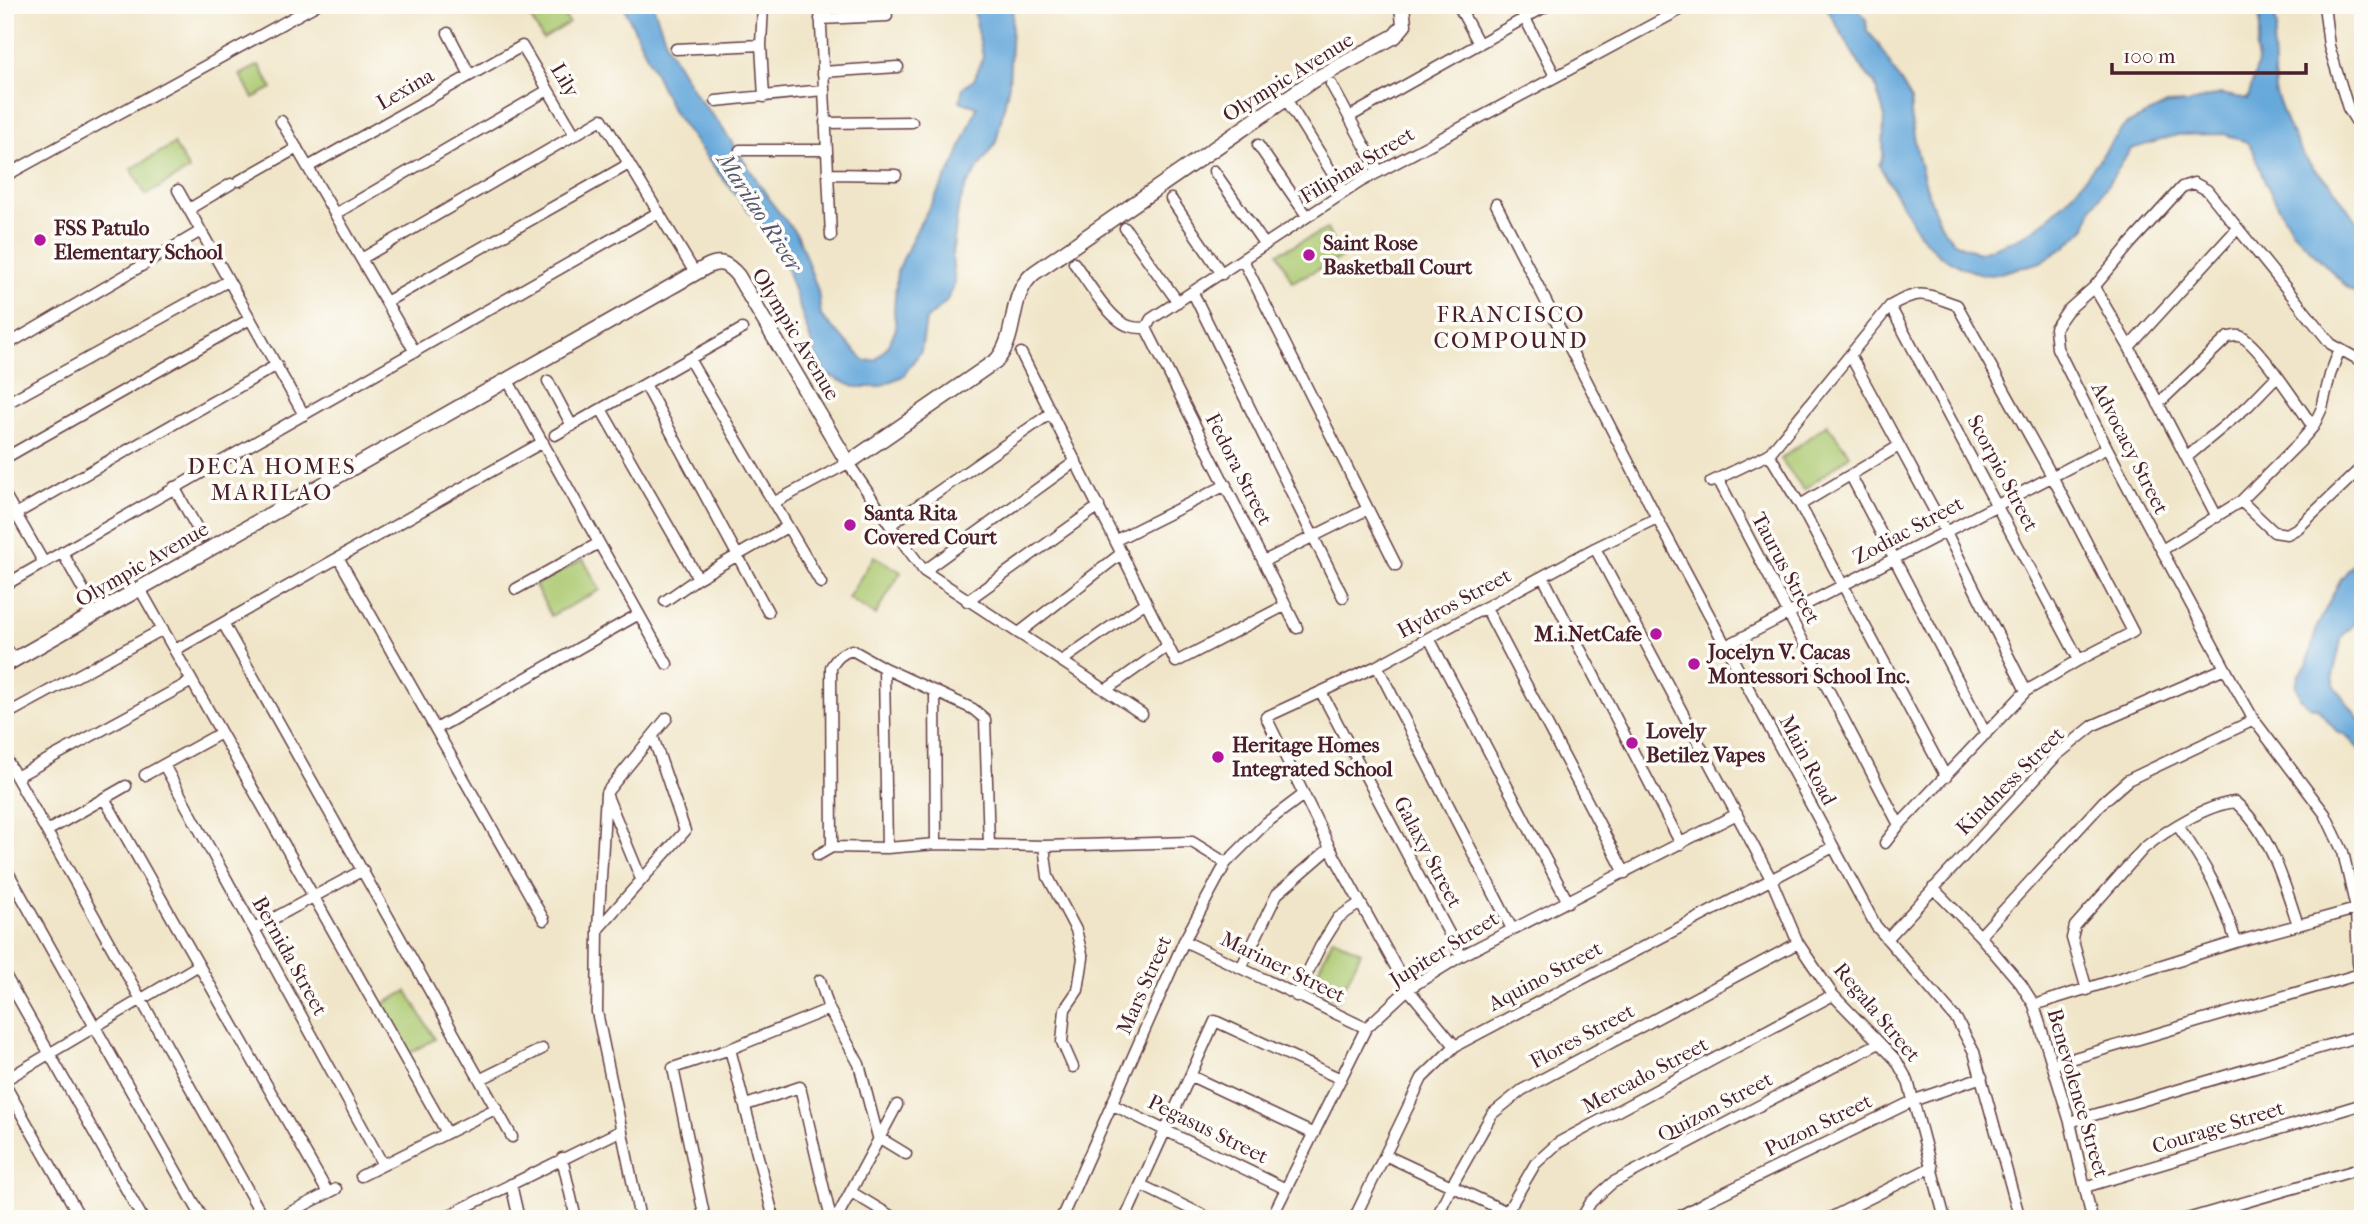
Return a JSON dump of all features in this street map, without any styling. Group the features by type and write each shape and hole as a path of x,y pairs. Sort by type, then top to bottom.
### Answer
{"street":[{"path":"5,176 316,5"},
{"path":"763,5 761,45 764,96"},
{"path":"820,5 831,236"},
{"path":"1458,5 1479,44"},
{"path":"1518,5 1555,76"},
{"path":"1349,117 1548,5"},
{"name":"Filipina Street","path":"1146,328 1151,319 1344,192 1689,5"},
{"path":"2324,5 2329,46 2348,108 2363,132"},
{"name":"Olympic Avenue","path":"9,663 717,262 732,269 848,463 997,360 1007,343 1017,296 1026,280 1034,273 1286,99 1335,67 1395,37 1404,25 1403,8"},
{"path":"820,19 887,16"},
{"path":"448,33 470,75"},
{"path":"676,49 761,45"},
{"name":"Lexina","path":"308,167 522,46"},
{"name":"Lily","path":"522,46 575,135"},
{"path":"822,72 898,67"},
{"path":"1331,84 1379,172"},
{"path":"335,214 548,90"},
{"path":"716,102 823,90"},
{"path":"1286,99 1344,192"},
{"path":"361,259 602,119 695,273"},
{"path":"281,121 415,352"},
{"path":"825,123 912,122"},
{"path":"1258,145 1307,216"},
{"path":"189,209 297,148"},
{"path":"740,150 826,150"},
{"path":"386,302 629,164"},
{"path":"1214,171 1265,245"},
{"path":"830,174 896,175"},
{"name":"Advocacy Street","path":"2361,980 2357,909 2343,852 2325,814 2255,720 2225,668 2107,448 2057,348 2055,328 2067,311 2094,287 2182,187 2194,183 2207,190 2331,344 2339,351 2363,362"},
{"path":"178,190 304,415"},
{"path":"1171,199 1222,274"},
{"name":"Main Road","path":"1496,204 1657,518 1876,926 1956,1020 1974,1052 2020,1219"},
{"path":"5,585 659,212"},
{"path":"1125,228 1178,302"},
{"path":"2129,347 2237,229"},
{"path":"5,346 201,231"},
{"path":"1243,260 1395,565"},
{"path":"1074,263 1121,322 1146,328"},
{"path":"5,404 228,281"},
{"path":"2094,287 2129,347 2217,517"},
{"path":"1193,293 1343,597"},
{"path":"1885,843 2026,691 2133,632 2052,477 1957,305 1924,294 1915,294 1890,306 1769,454 1800,505 1946,777"},
{"name":"Scorpio Street","path":"1890,306 2080,660"},
{"path":"5,458 250,319"},
{"name":"Fedora Street","path":"1146,328 1297,628"},
{"path":"555,435 742,329"},
{"path":"2158,404 2228,337 2239,336 2248,340 2313,427"},
{"path":"2162,550 2242,500 2313,427 2322,408 2339,351"},
{"path":"1021,353 1176,662 1284,606"},
{"path":"1850,355 1946,532 2026,691"},
{"path":"689,359 821,583"},
{"path":"10,517 277,365"},
{"path":"2187,457 2248,406 2277,376"},
{"path":"508,381 667,664"},
{"path":"548,381 572,426"},
{"path":"645,384 768,612"},
{"path":"601,410 698,578"},
{"path":"890,525 1051,413"},
{"path":"175,650 543,442"},
{"path":"1800,505 1899,446"},
{"name":"Zodiac Street","path":"1726,646 2107,448"},
{"name":"Taurus Street","path":"1769,454 1714,480 1899,825"},
{"path":"924,571 1076,461"},
{"path":"773,503 848,463 924,571 1142,714"},
{"path":"2242,500 2274,532 2287,534 2298,528 2363,466"},
{"path":"1851,476 1986,734"},
{"path":"1116,540 1226,485"},
{"path":"174,487 202,537"},
{"path":"5,495 10,517 44,563"},
{"path":"967,601 1099,506"},
{"path":"1264,561 1368,509"},
{"name":"Hydros Street","path":"1303,795 1266,717 1377,666 1544,578 1595,548 1657,518"},
{"path":"665,601 698,578 787,527"},
{"path":"516,589 599,543"},
{"name":"Regala Street","path":"1595,548 1771,878 1798,943 1833,995 1896,1060 1908,1081 1945,1219"},
{"path":"62,552 90,602"},
{"path":"1019,633 1122,553"},
{"path":"339,559 544,920"},
{"path":"1544,578 1681,844"},
{"path":"140,589 447,1133"},
{"path":"1063,660 1146,602"},
{"path":"1486,608 1625,873"},
{"path":"436,729 639,614"},
{"path":"223,623 512,1138"},
{"path":"5,715 163,629"},
{"path":"1429,638 1568,902"},
{"path":"5,646 9,663"},
{"path":"1107,689 1168,646"},
{"path":"832,847 831,667 844,652 852,650 980,713 985,719 989,845"},
{"path":"1377,666 1512,929"},
{"path":"884,668 887,848"},
{"name":"Kindness Street","path":"1887,939 2057,755 2094,726 2225,668"},
{"path":"16,777 192,681"},
{"path":"935,691 936,844"},
{"name":"Galaxy Street","path":"1321,692 1461,956"},
{"path":"640,1219 597,1012 598,929 606,793 667,718"},
{"path":"1980,936 2104,801 2129,780 2255,720"},
{"path":"145,775 221,733"},
{"path":"598,929 685,831 653,737"},
{"path":"5,757 264,1219"},
{"name":"Bernida Street","path":"164,765 383,1165"},
{"path":"47,831 126,786"},
{"path":"606,793 641,879"},
{"path":"1303,795 1408,989 1455,1046"},
{"name":"Mars Street","path":"1061,1219 1184,941 1226,863 1266,823 1303,795"},
{"path":"104,798 332,1191 277,1219"},
{"path":"2087,990 2072,937 2075,926 2144,848 2178,826 2221,804 2235,802 2246,812 2263,836 2284,883 2298,925"},
{"name":"Jupiter Street","path":"1271,1219 1366,1028 1408,989 1461,956 1737,814"},
{"path":"2178,826 2206,865 2224,903 2236,942"},
{"path":"818,855 832,847 1192,842 1226,863"},
{"path":"1044,846 1048,877 1076,930 1083,958 1078,990 1065,1009 1062,1042 1073,1067"},
{"name":"Aquino Street","path":"1354,1219 1422,1078 1455,1046 1833,847"},
{"path":"1241,968 1277,894 1330,848"},
{"path":"5,867 203,1219"},
{"path":"254,929 363,870"},
{"name":"Benevolence Street","path":"1933,888 1980,936 2021,984 2034,1005 2070,1122 2092,1219"},
{"path":"1296,996 1338,918 1360,903"},
{"path":"2034,1005 2236,942 2357,909"},
{"name":"Mariner Street","path":"1184,941 1366,1028"},
{"name":"Flores Street","path":"1436,1219 1492,1114 1522,1090 1798,943"},
{"path":"5,1080 199,965"},
{"path":"5,975 143,1219"},
{"path":"820,980 830,1009 859,1063 878,1138 906,1154"},
{"path":"2054,1064 2361,980"},
{"name":"Mercado Street","path":"1504,1215 1535,1164 1558,1143 1833,995"},
{"path":"705,1219 673,1068 730,1049 830,1009"},
{"path":"1125,1219 1215,1021 1341,1079"},
{"path":"2070,1122 2363,1035"},
{"name":"Quizon Street","path":"1581,1219 1591,1202 1612,1183 1879,1043"},
{"path":"481,1079 542,1049"},
{"path":"730,1049 775,1219"},
{"path":"1191,1076 1314,1134"},
{"name":"Puzon Street","path":"1675,1219 1915,1100 1982,1077"},
{"path":"5,1085 81,1219"},
{"path":"746,1105 800,1087 833,1219"},
{"name":"Courage Street","path":"2085,1187 2363,1104"},
{"path":"833,1219 851,1192 897,1105"},
{"name":"Pegasus Street","path":"1113,1105 1286,1189"},
{"path":"361,1176 497,1108"},
{"path":"441,1219 456,1215 562,1158 620,1132"},
{"path":"1385,1155 1452,1185 1504,1215 1522,1219"},
{"path":"562,1158 576,1219"},
{"path":"1828,1219 1932,1167"},
{"path":"2187,1219 2363,1168"},
{"path":"511,1184 519,1219"},
{"path":"1142,1185 1210,1219"},
{"path":"851,1192 896,1219"}],"green space":[{"path":"523,5 558,5 569,23 543,39"},
{"path":"259,65 272,88 253,98 240,75"},
{"path":"174,144 189,170 146,195 131,169"},
{"name":"Saint Rose Basketball Court","path":"1327,229 1341,258 1292,282 1278,253"},
{"path":"1827,424 1850,455 1804,490 1781,459"},
{"path":"874,556 901,572 875,615 848,598"},
{"path":"583,559 600,590 551,616 535,585"},
{"path":"1333,938 1361,952 1338,1001 1310,987"},
{"path":"407,991 435,1039 408,1054 381,1005"}],"water":[{"name":"Marilao River","path":"623,5 653,5 669,50 697,97 719,123 774,206 798,236 818,291 821,316 865,361 876,360 887,347 896,329 894,311 897,272 917,229 955,162 977,107 960,101 963,87 974,80 983,57 973,5 1013,5 1009,84 996,142 966,186 958,209 952,257 955,283 946,302 926,320 921,351 903,376 878,387 855,387 825,374 817,359 781,251 673,112"},
{"path":"1825,5 1856,5 1866,20 1867,31 1877,42 1911,99 1913,130 1922,172 1942,227 1959,245 1978,253 2023,236 2050,217 2073,193 2125,125 2167,104 2188,103 2220,94 2248,99 2258,62 2256,49 2260,34 2260,19 2254,5 2273,5 2277,27 2273,47 2275,91 2287,124 2303,155 2330,183 2363,231 2363,298 2348,288 2292,231 2247,142 2224,134 2177,135 2131,149 2092,208 2086,227 2065,247 2041,262 1992,275 1963,268 1938,254 1919,234 1879,165 1883,157 1884,114 1875,84 1861,67"},
{"path":"2363,552 2363,616 2342,636 2333,676 2335,686 2363,725 2363,759 2358,748 2344,734 2338,733 2317,708 2309,706 2300,698 2296,685 2299,674 2307,665 2317,627 2340,580"}],"place":[{"name":"FSS Patulo Elementary School","path":"40,240"},
{"name":"Saint Rose Basketball Court","path":"1309,255"},
{"name":"Santa Rita Covered Court","path":"850,525"},
{"name":"M.i.NetCafe","path":"1656,634"},
{"name":"Jocelyn V. Cacas Montessori School Inc.","path":"1694,664"},
{"name":"Lovely Betilez Vapes","path":"1632,743"},
{"name":"Heritage Homes Integrated School","path":"1218,757"}],"district":[{"name":"FRANCISCO COMPOUND","path":"1511,327"},
{"name":"DECA HOMES MARILAO","path":"272,479"}]}
